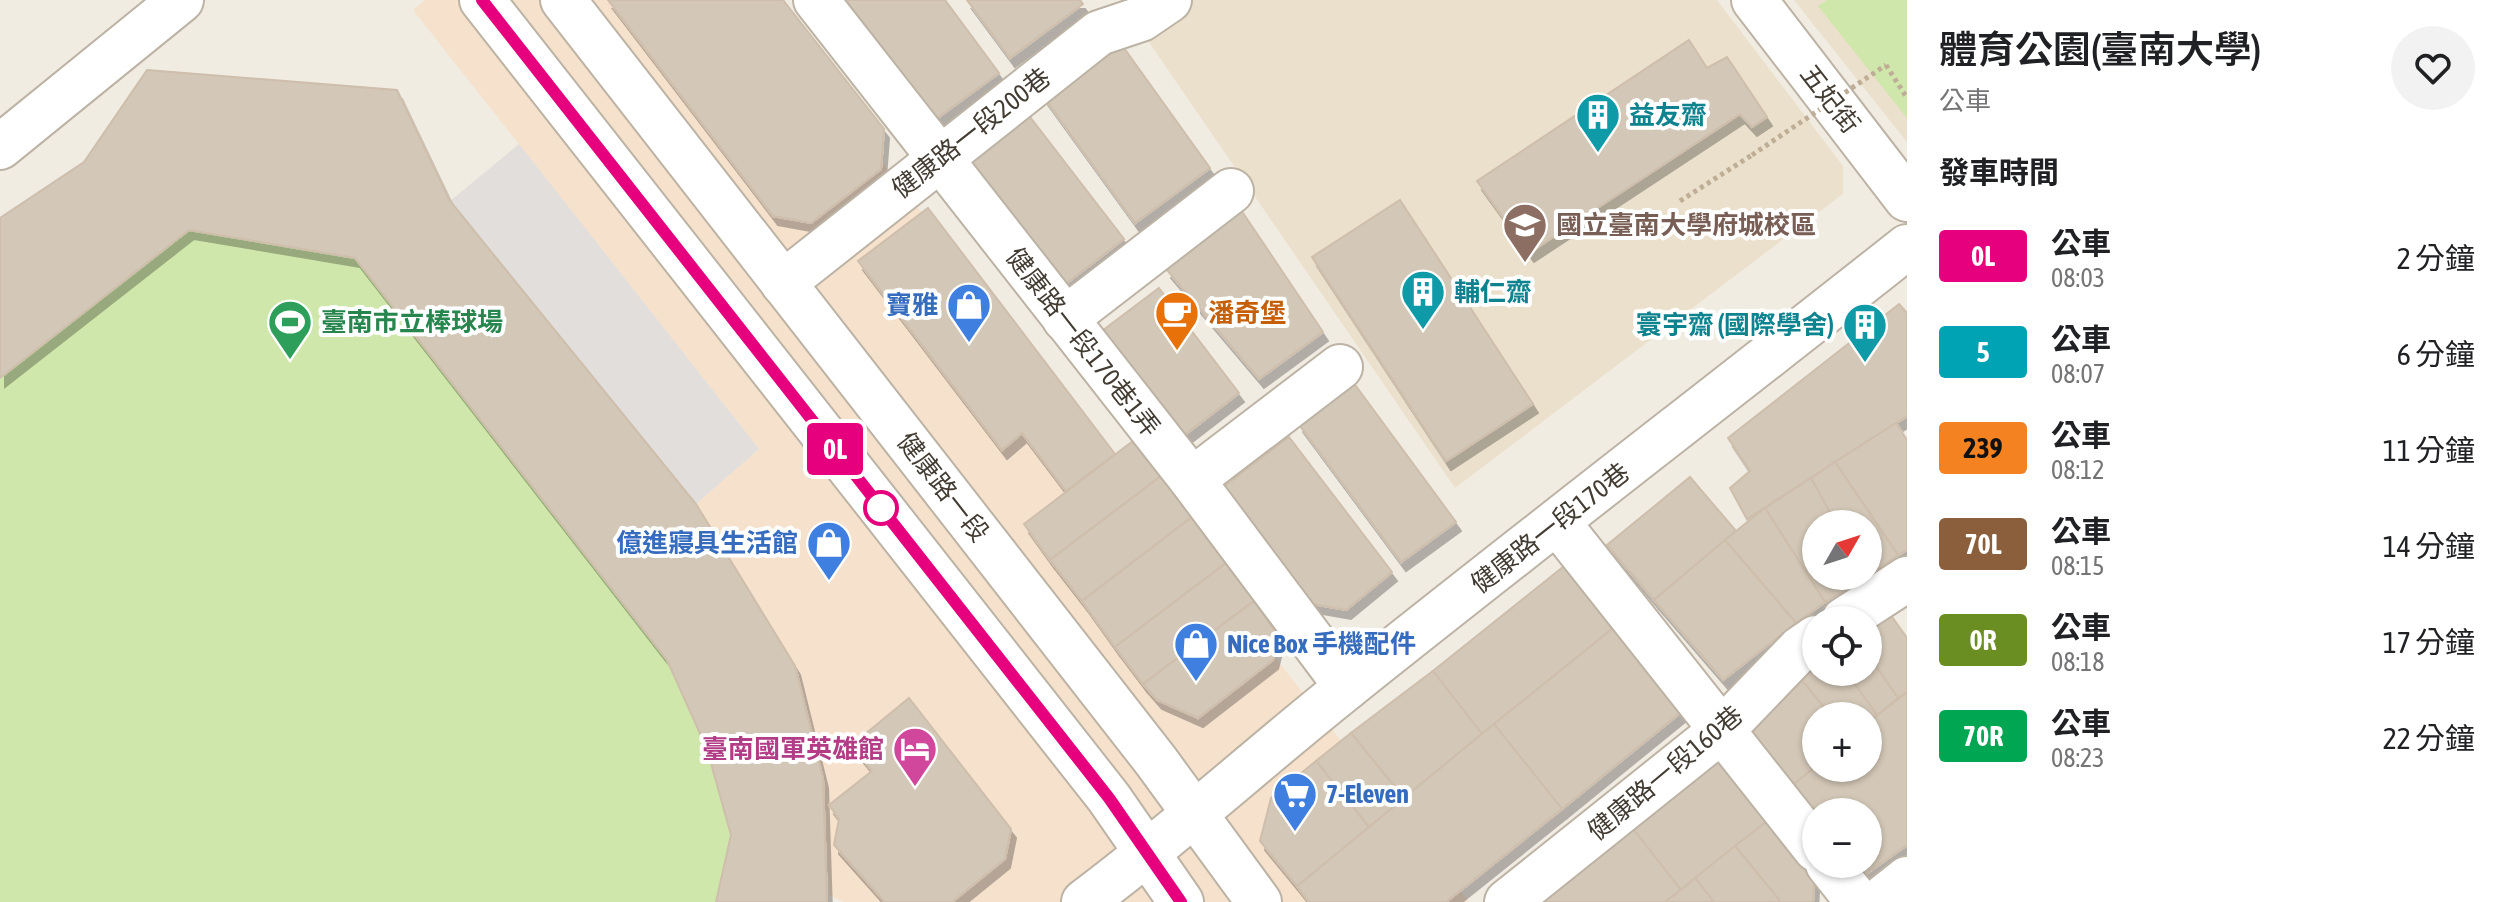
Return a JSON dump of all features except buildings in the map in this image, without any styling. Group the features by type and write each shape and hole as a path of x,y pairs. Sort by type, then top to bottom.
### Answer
{"street":[{"path":"0,147 181,0"},
{"path":"482,0 1100,786 1181,902"},
{"name":"健康路一段","path":"563,0 1196,814 1259,902"},
{"name":"健康路一段170巷1弄","path":"816,0 1192,480 1347,687"},
{"name":"健康路一段200巷","path":"783,283 1099,33 1141,19 1169,0"},
{"name":"五妃街","path":"1754,0 1907,199"},
{"path":"1065,319 1231,191"},
{"name":"健康路一段170巷","path":"1084,902 1149,855 1237,776 1347,687 1907,247"},
{"path":"1192,480 1340,367"},
{"path":"1558,523 1802,831"},
{"path":"1866,606 1907,579"},
{"name":"健康路一段160巷","path":"1507,902 1722,730 1802,648"},
{"path":"1839,878 1858,902"},
{"path":"1878,902 1907,879"}],"path":[{"path":"1680,201 1886,65 1907,98"}],"shaded area":[{"path":"425,0 753,0 1469,902 844,902 829,895 823,779 795,666 696,504 759,449 413,10"},
{"name":"國立臺南大學府城校區","path":"1120,0 1717,0 1843,166 1843,194 1455,488"},
{"path":"1794,0 1907,0 1907,142"},
{"path":"519,144 759,449 696,504 450,201"}],"green space":[{"path":"1827,0 1907,0 1907,118 1818,6"},
{"name":"臺南市立棒球場","path":"147,70 397,90 450,201 696,504 795,666 823,779 827,902 0,902 0,218 84,162"}],"bus line":[{"name":"0L","path":"482,0 1109,798 1181,902"}],"place":[{"name":"益友齋","path":"1598,154"},
{"name":"國立臺南大學府城校區","path":"1525,264"},
{"name":"輔仁齋","path":"1423,331"},
{"name":"寶雅","path":"969,344"},
{"name":"潘奇堡","path":"1177,352"},
{"name":"臺南市立棒球場","path":"290,361"},
{"name":"寰宇齋 (國際學舍)","path":"1865,364"},
{"name":"億進寢具生活館","path":"829,582"},
{"name":"Nice Box 手機配件","path":"1196,683"},
{"name":"臺南國軍英雄館","path":"915,788"},
{"name":"7-Eleven","path":"1295,833"}]}
